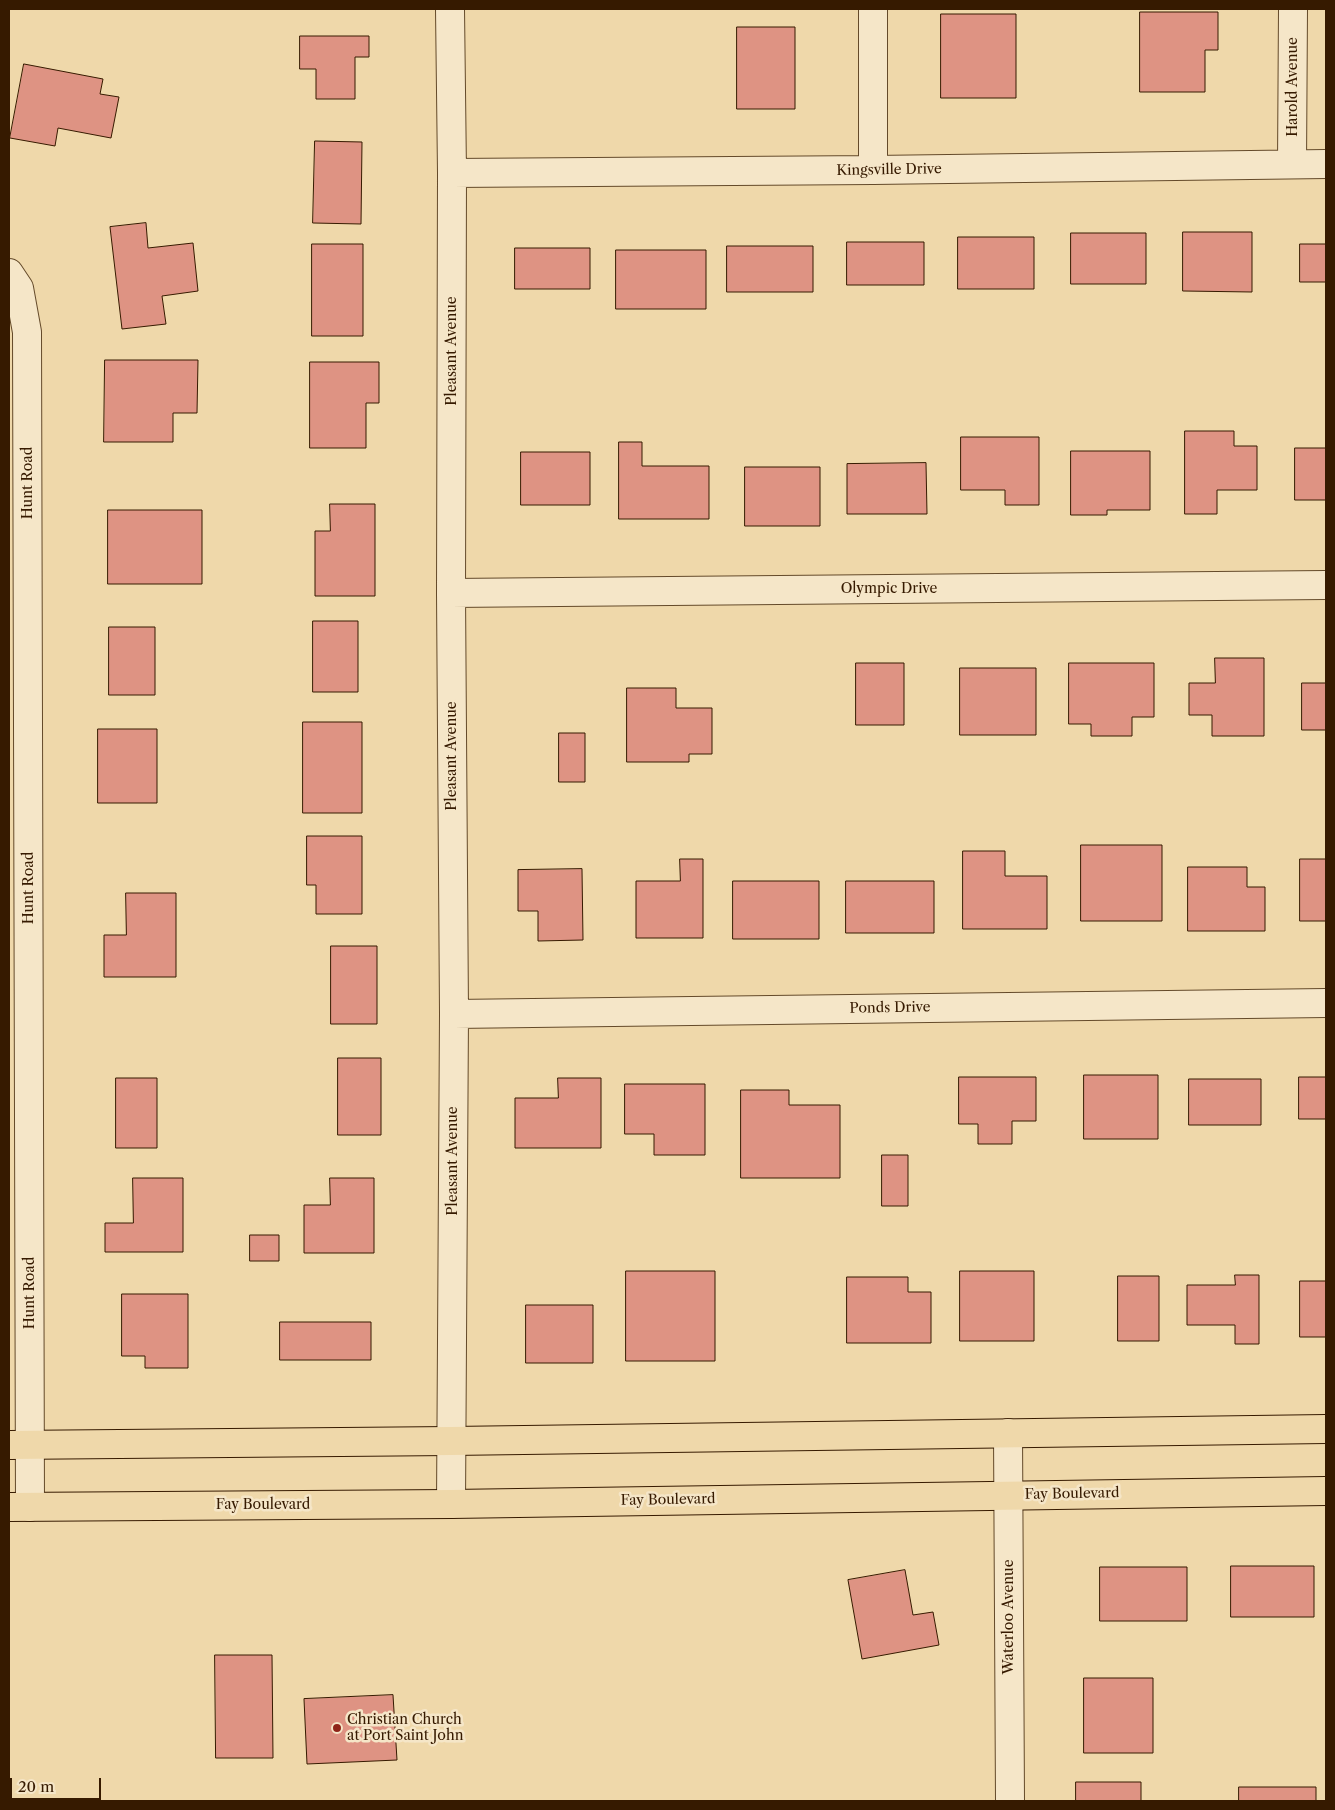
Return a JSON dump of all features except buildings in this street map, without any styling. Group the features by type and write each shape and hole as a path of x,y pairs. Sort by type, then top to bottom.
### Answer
{"main road":[{"path":"20,1445 1326,1429"},
{"name":"Fay Boulevard","path":"20,1507 450,1504 1326,1491"}],"street":[{"name":"Pleasant Avenue","path":"450,9 454,1014 450,1504"},
{"path":"873,9 873,170"},
{"name":"Harold Avenue","path":"1292,164 1293,9"},
{"name":"Kingsville Drive","path":"452,173 1326,164"},
{"name":"Hunt Road","path":"9,273 19,288 27,332 20,1507"},
{"name":"Olympic Drive","path":"451,593 1326,585"},
{"name":"Ponds Drive","path":"454,1014 1326,1003"},
{"name":"Waterloo Avenue","path":"1008,1434 1010,1801"}],"place":[{"name":"Christian Church at Port Saint John","path":"337,1728"}]}
